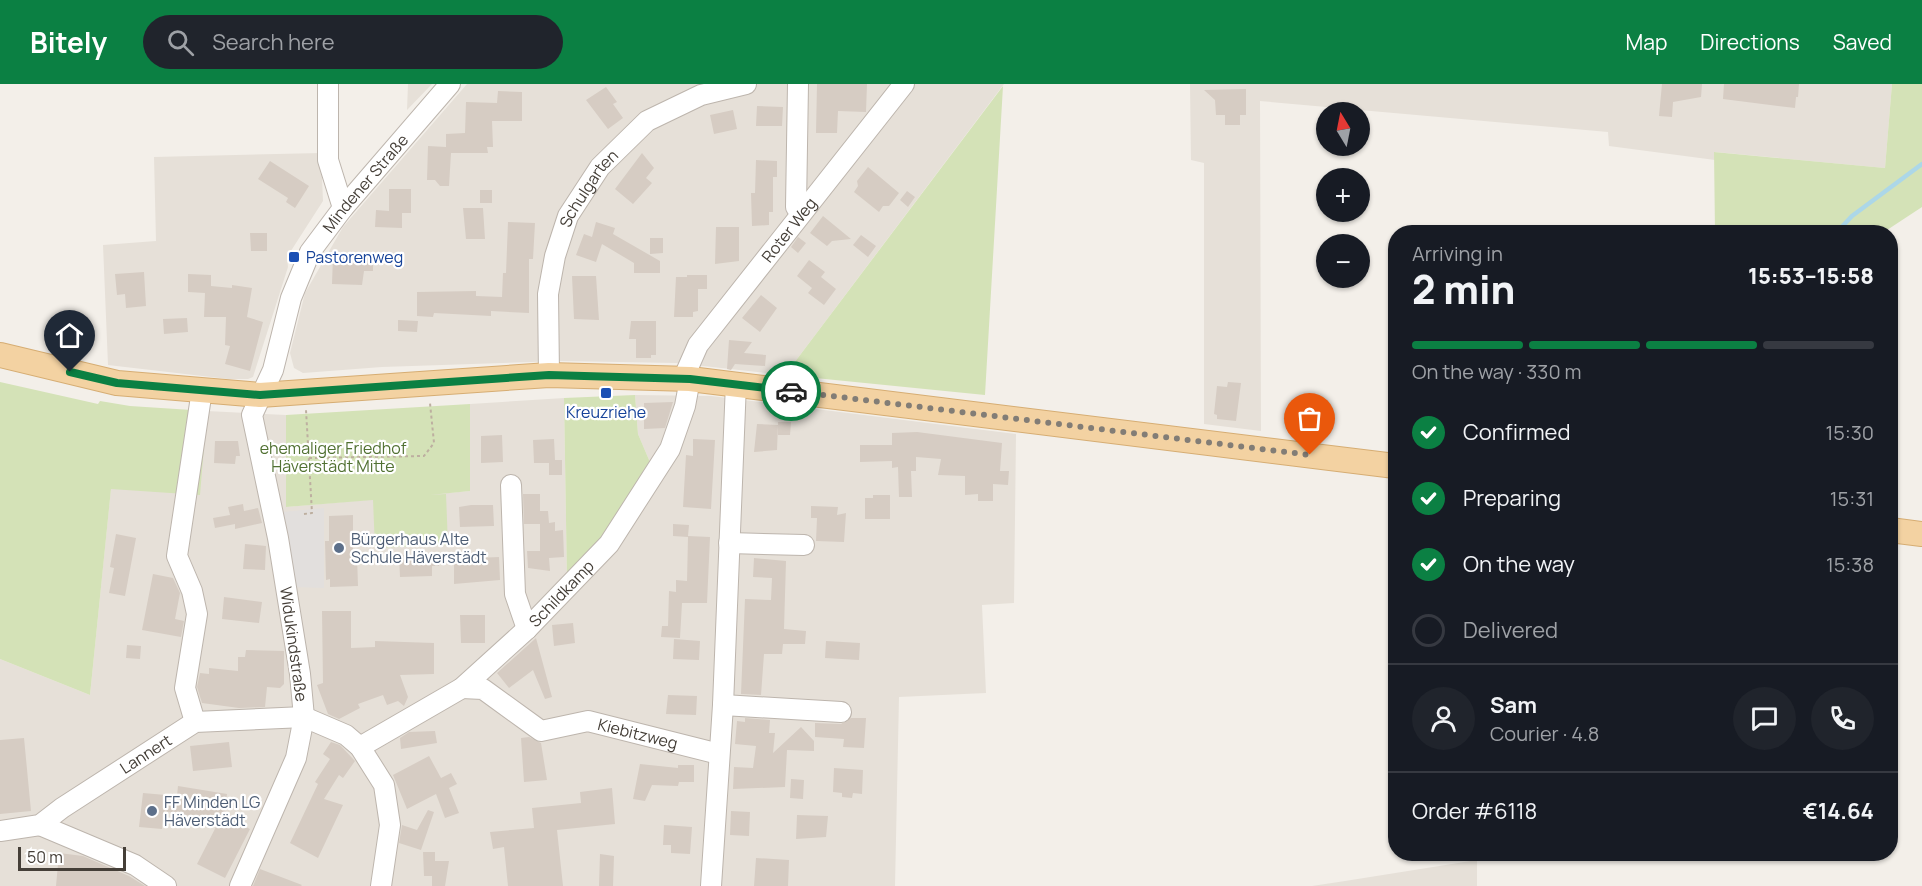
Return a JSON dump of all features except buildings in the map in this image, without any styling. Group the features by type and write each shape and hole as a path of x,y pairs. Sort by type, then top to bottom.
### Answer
{"main road":[{"path":"0,355 117,383 260,395 549,375 686,379 736,383 1388,464"},
{"path":"1898,531 1922,534"}],"street":[{"path":"328,84 328,160 343,208"},
{"name":"Mindener Straße","path":"260,395 273,370 291,298 310,252 343,208 450,84"},
{"name":"Schulgarten","path":"549,375 548,294 555,256 568,216 600,167 647,121 701,95 746,84"},
{"path":"798,84 796,207 800,213"},
{"name":"Roter Weg","path":"686,379 698,345 904,84"},
{"name":"Schildkamp","path":"360,747 462,688 527,629 609,544 670,449 685,406 686,379"},
{"path":"711,886 723,705 736,383"},
{"path":"195,722 185,688 197,614 192,591 177,556 202,390"},
{"name":"Widukindstraße","path":"240,886 296,758 304,717 300,674 282,560 252,415 260,395"},
{"path":"511,484 515,594 527,629"},
{"path":"729,543 804,545"},
{"name":"Kiebitzweg","path":"462,688 483,689 542,731 588,722 719,754"},
{"path":"723,705 841,712"},
{"path":"304,717 346,735 360,747 384,785 390,825 381,886"},
{"name":"Lannert","path":"0,831 40,825 89,789 195,722 304,717"},
{"path":"40,825 135,865 166,886"}],"path":[{"path":"309,458 424,456 434,443 430,399"},
{"path":"296,410 306,410 312,513 304,514"}],"shaded area":[{"path":"408,84 432,84 407,110"},
{"path":"467,84 1004,84 785,375 676,363 561,361 382,367 303,373 294,368 290,353 305,293 343,227"},
{"path":"1190,84 1892,84 1885,168 1715,152 1715,160 1609,146 1608,132 1370,111 1370,102 1316,102 1316,106 1260,101 1261,431 1204,424 1204,163 1191,160"},
{"path":"321,153 323,201 287,257 288,267 253,377 228,379 108,365 103,245 156,241 154,157"},
{"path":"635,395 711,396 1016,434 1014,603 982,605 986,693 899,697 895,886 0,886 0,659 90,695 111,488 207,411 286,415 286,507 470,491 470,404 564,398 567,581 658,481 638,434"},
{"path":"324,508 324,588 294,587 283,512"},
{"path":"1477,861 1477,886 1312,886"}],"green space":[{"path":"1892,84 1922,84 1922,207 1895,225 1715,225 1714,152 1885,168"},
{"path":"1003,86 985,395 785,375"},
{"path":"0,382 98,404 100,401 130,406 207,411 200,495 111,489 90,695 0,659"},
{"path":"635,395 638,434 658,481 567,581 564,398"},
{"name":"ehemaliger Friedhof Häverstädt Mitte","path":"470,404 470,491 430,495 446,494 448,545 375,548 373,500 286,507 286,415"}],"waterway":[{"path":"1844,225 1852,216 1922,164"}],"way so far":[{"path":"791,391 1310,455"}],"place":[{"name":"Pastorenweg","path":"294,257"},
{"name":"Kreuzriehe","path":"606,393"},
{"name":"Bürgerhaus Alte Schule Häverstädt","path":"339,548"},
{"name":"FF Minden LG Häverstädt","path":"152,811"}],"route":[{"path":"70,372 117,383 260,395 549,375 690,379 791,391"}]}
